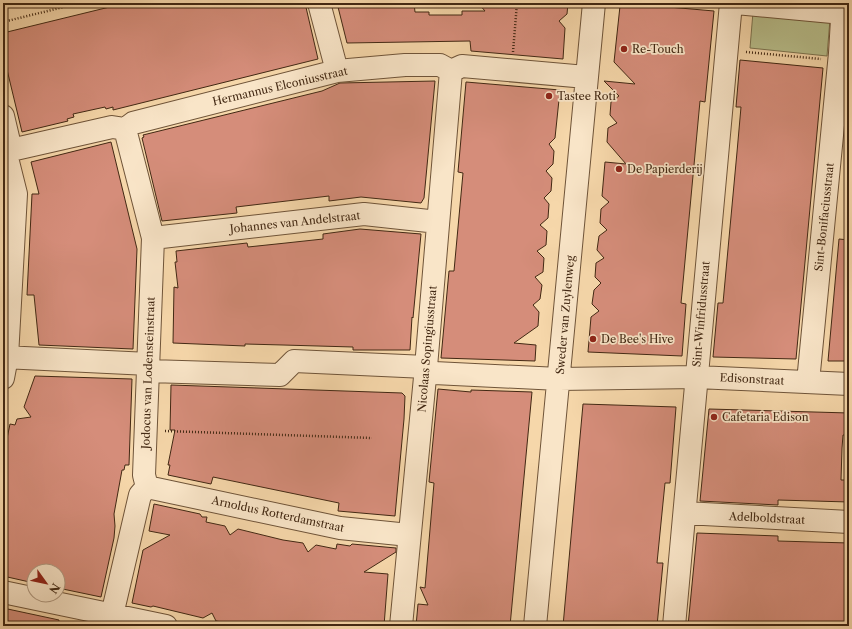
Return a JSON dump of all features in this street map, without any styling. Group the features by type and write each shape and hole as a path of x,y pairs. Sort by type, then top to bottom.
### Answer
{"street":[{"path":"319,3 337,71"},
{"name":"Sweder van Zuylenweg","path":"535,626 594,3"},
{"name":"Sint-Winfridusstraat","path":"674,626 731,3"},
{"path":"736,3 843,8"},
{"name":"Sint-Bonifaciusstraat","path":"808,382 843,56 843,8"},
{"name":"Hermannus Elconiusstraat","path":"7,153 112,127 125,129 132,123 337,71 405,65 440,64 451,71"},
{"path":"451,71 462,66 586,77"},
{"name":"Nicolaas Sopingiusstraat","path":"401,626 426,367 451,71"},
{"path":"3,116 7,153 16,194 4,364"},
{"name":"Jodocus van Lodensteinstraat","path":"125,129 153,238 144,475 147,487"},
{"name":"Johannes van Andelstraat","path":"153,238 364,214 438,222"},
{"name":"Edisonstraat","path":"4,364 149,367 280,375 294,361 426,367 434,373 559,379 696,377 849,384"},
{"path":"112,615 140,495 147,487"},
{"name":"Arnoldus Rotterdamstraat","path":"147,487 340,528 409,535"},
{"name":"Adelboldstraat","path":"685,513 849,522"},
{"path":"3,592 166,626"}],"path":[{"path":"3,22 80,3"},
{"path":"511,70 517,3"},
{"path":"727,50 843,56"},
{"path":"146,431 372,438"}],"green space":[{"path":"753,12 830,19 827,56 750,48"}],"building":[{"path":"126,3 305,3 318,59 113,110 113,107 106,109 105,107 73,114 74,117 67,119 68,121 22,132 3,53 3,33"},
{"path":"337,3 414,3 415,12 429,12 429,15 462,15 462,11 485,11 478,3 568,3 567,14 559,21 565,28 563,59 471,51 470,41 347,43"},
{"path":"623,3 714,11 705,102 700,101 681,303 686,304 682,356 588,352 591,317 599,311 592,304 594,290 601,283 595,277 596,263 604,258 597,250 599,236 607,230 600,223 601,209 609,202 602,196 605,162 626,164 607,142 608,128 617,123 610,115 611,102 619,96 604,81 635,84 614,62 620,6 623,6"},
{"path":"740,60 823,68 796,359 713,357 718,303 723,303 737,152 741,107 736,107"},
{"path":"435,81 424,198 421,203 361,197 329,201 329,196 236,207 237,213 162,221 142,138 144,137 143,135 322,91 340,83"},
{"path":"466,82 560,90 555,138 549,144 554,151 553,164 546,171 552,178 551,191 544,198 549,204 548,218 540,225 547,231 546,245 537,251 544,258 543,272 535,277 542,285 540,299 533,305 539,312 538,326 514,343 536,345 535,361 441,358 449,271 454,271 463,173 458,172"},
{"path":"111,142 137,249 133,349 39,345 34,295 27,295 32,194 39,194 31,162"},
{"path":"360,229 421,234 410,350 353,350 353,347 245,344 245,346 173,343 174,287 178,288 175,262 177,262 176,251 247,243 248,247 323,239 323,234"},
{"path":"839,239 849,240 849,311 845,340 849,340 849,361 828,361"},
{"path":"35,376 132,379 129,465 125,465 124,470 122,470 114,514 114,538 101,597 66,590 66,563 26,563 26,581 3,576 3,458 10,424 15,425 17,419 31,417 24,407"},
{"path":"171,385 402,393 405,396 404,419 395,516 338,511 339,503 213,477 211,484 168,475 170,465 168,465 175,430 170,430"},
{"path":"438,389 471,392 471,390 532,392 510,626 416,626 418,604 428,605 420,587 425,588 434,483 429,482"},
{"path":"583,404 676,407 670,483 665,483 657,563 663,563 657,626 563,626"},
{"path":"709,409 849,413 849,435 843,435 841,480 849,480 849,502 778,500 778,505 700,501"},
{"path":"154,504 200,514 202,517 207,517 206,522 225,526 230,535 238,529 283,540 303,543 308,552 316,545 336,549 337,544 396,548 396,552 364,572 388,574 384,626 245,626 216,621 212,613 203,618 153,606 151,607 132,603 143,550 170,535 149,531"},
{"path":"697,533 778,536 778,541 849,543 849,626 688,626"},
{"path":"3,608 59,620 58,626 3,626"}],"place":[{"name":"Re-Touch","path":"624,49"},
{"name":"Tastee Roti","path":"549,96"},
{"name":"De Papierderij","path":"619,169"},
{"name":"De Bee's Hive","path":"593,339"},
{"name":"Cafetaria Edison","path":"714,417"}]}
